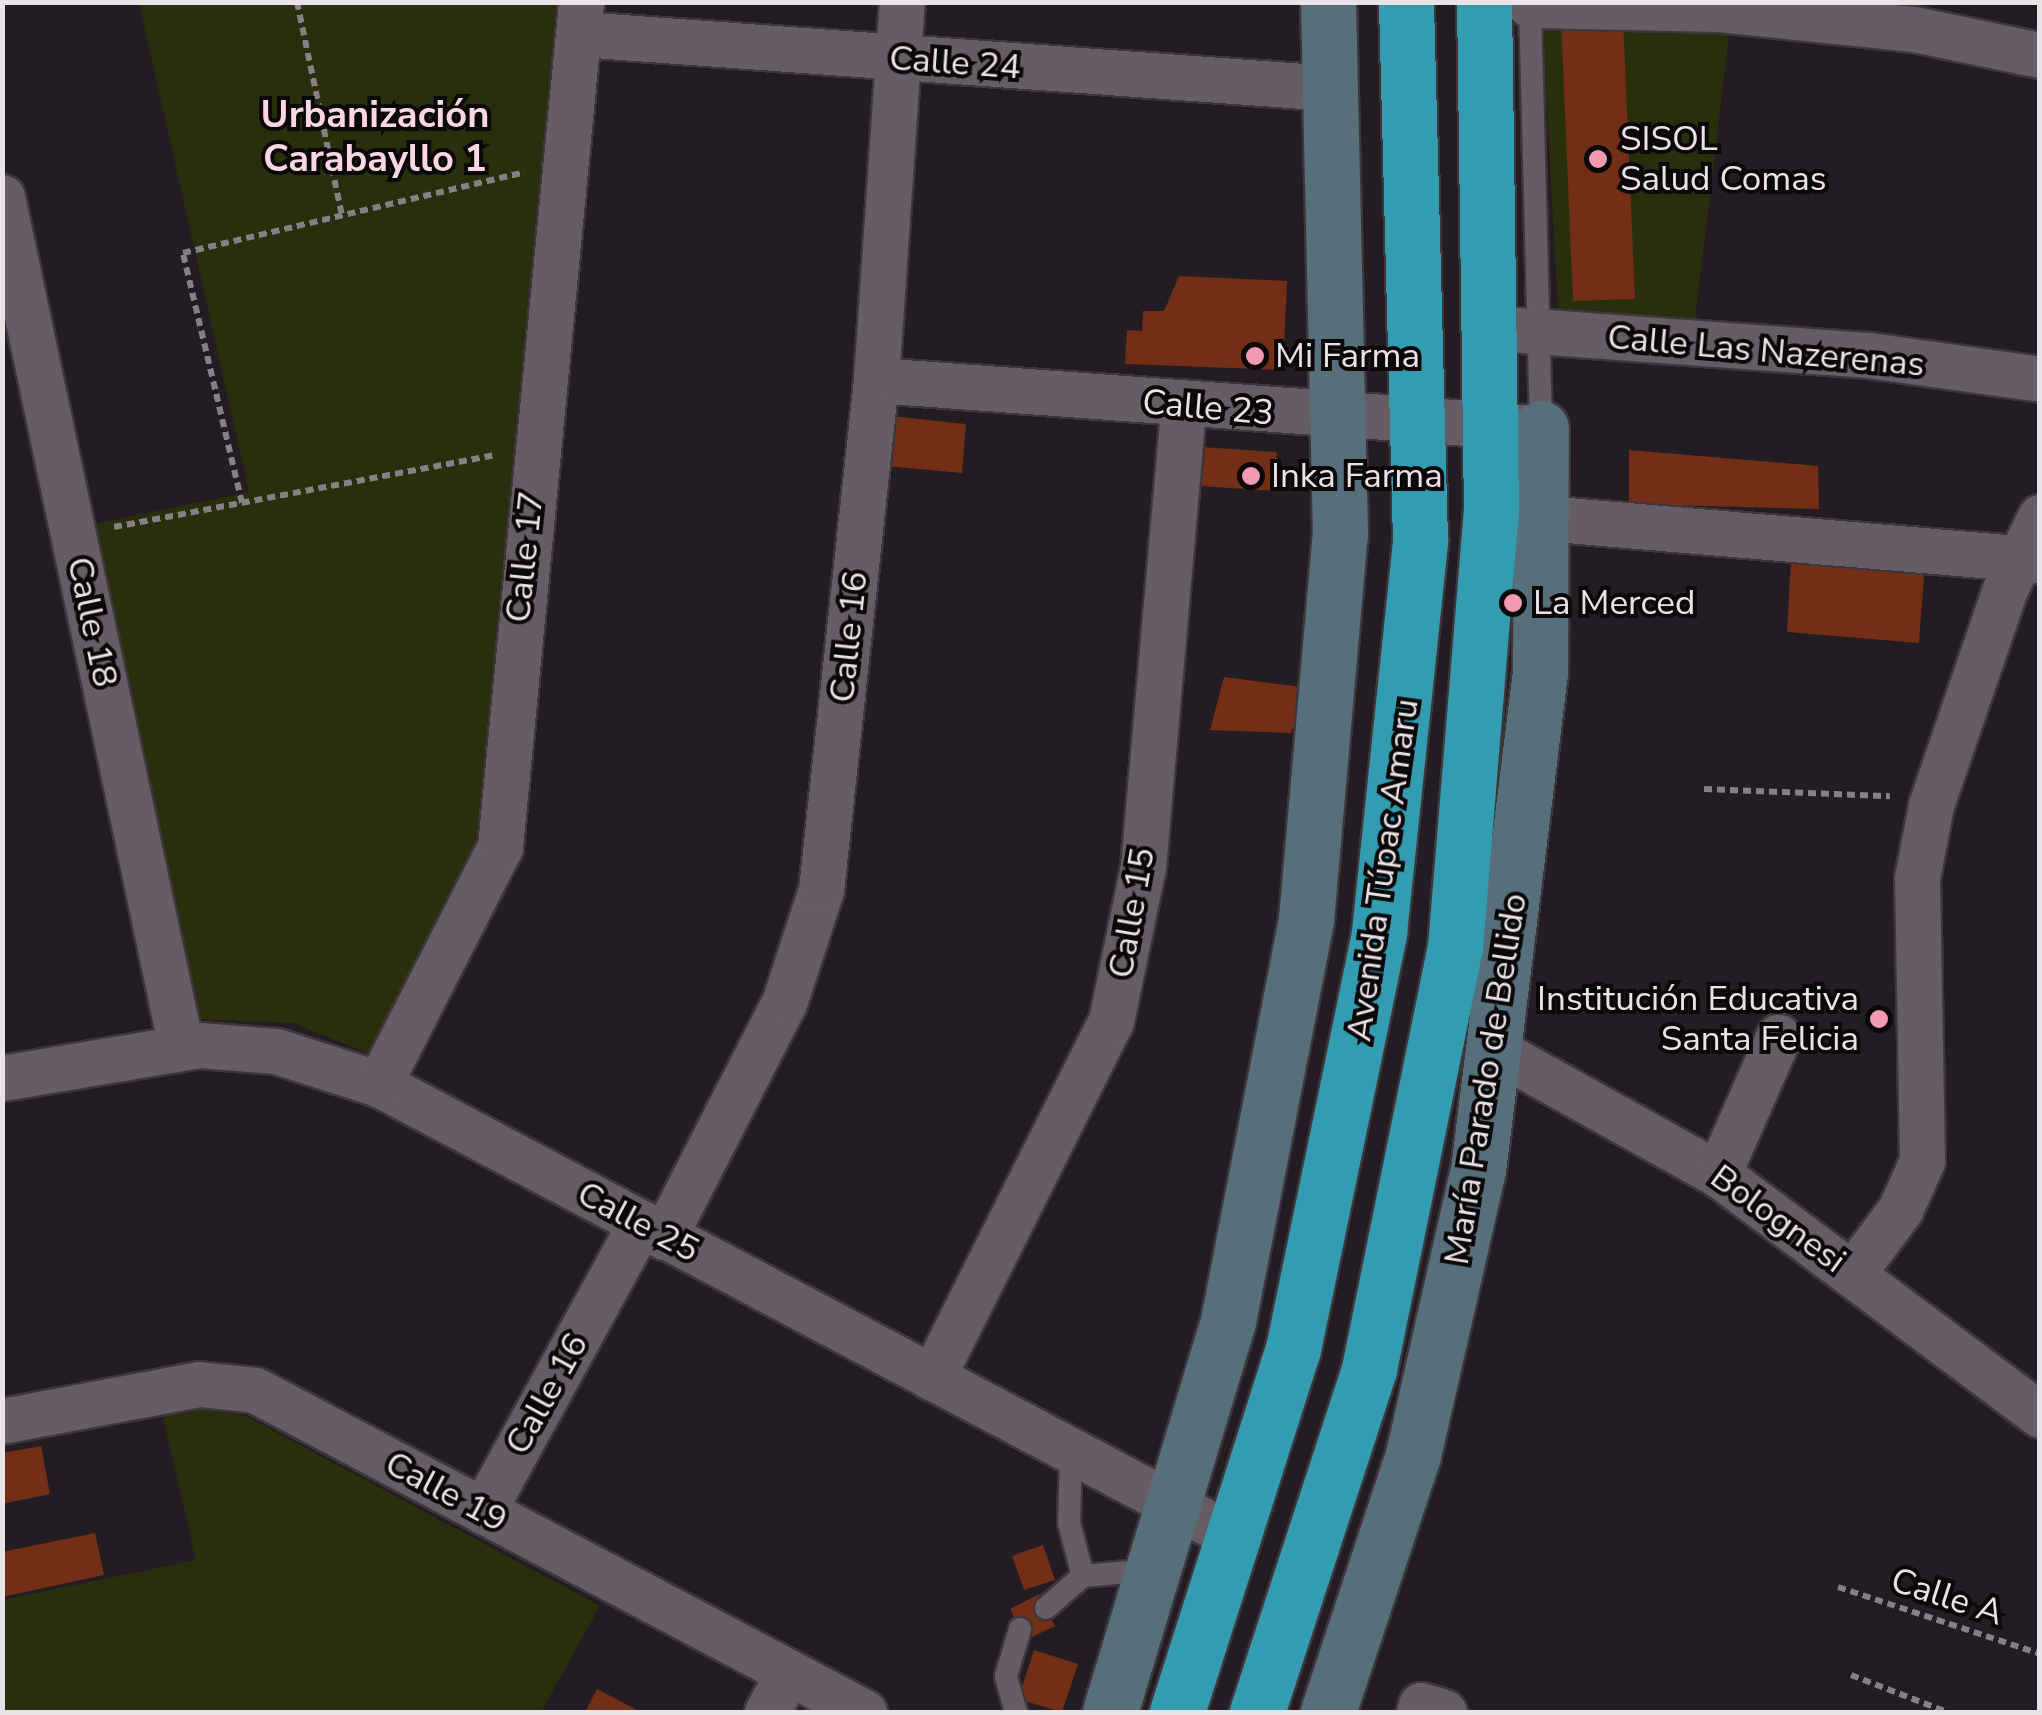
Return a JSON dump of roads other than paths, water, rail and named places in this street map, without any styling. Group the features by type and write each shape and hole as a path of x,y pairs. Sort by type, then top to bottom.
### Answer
{"highway":[{"name":"Avenida Túpac Amaru","path":"1177,1712 1238,1538 1332,1181 1379,932 1405,729 1423,424 1406,2"},
{"path":"1257,1712 1369,1369 1421,1148 1478,746 1517,516 1507,4"}],"main road":[{"name":"Avenida Túpac Amaru","path":"1110,1712 1178,1513 1271,1126 1306,920 1331,718 1342,418 1328,2"},
{"name":"María Parado de Bellido","path":"1328,1712 1413,1456 1497,1051 1540,674 1517,516"}],"street":[{"name":"Calle 16","path":"482,1511 784,1003 821,890 876,380 902,2"},
{"path":"1507,4 1719,9 1914,29 2040,55"},
{"name":"Calle 24","path":"580,18 898,59 1331,88"},
{"name":"Calle 17","path":"380,1084 500,848 580,18"},
{"name":"Calle 18","path":"2,196 181,1047"},
{"name":"Calle Las Nazerenas","path":"1515,330 1868,355 2040,380"},
{"name":"Calle 23","path":"876,380 1423,424 1517,427"},
{"name":"Calle 15","path":"932,1378 1112,1020 1143,867 1183,406"},
{"path":"1517,516 2035,545"},
{"path":"1853,1273 1900,1210 1922,1161 1917,878 1931,804 2005,589 2035,545"},
{"path":"1718,1174 1778,1037"},
{"name":"Calle 25","path":"2,1078 181,1047 276,1052 380,1084 1178,1513 1238,1538"},
{"name":"Bolognesi","path":"1497,1051 1718,1174 2040,1415"},
{"name":"Calle 19","path":"2,1421 199,1384 254,1390 864,1712"},
{"path":"767,1712 788,1673"}],"lane":[{"path":"1071,1455 1069,1523 1083,1576"},
{"path":"1046,1608 1083,1576 1159,1569"},
{"path":"1011,1711 1006,1676 1020,1628"}],"place":[{"name":"SISOL Salud Comas","path":"1598,159"},
{"name":"Mi Farma","path":"1255,356"},
{"name":"Inka Farma","path":"1251,476"},
{"name":"La Merced","path":"1513,603"},
{"name":"Institución Educativa Santa Felicia","path":"1879,1019"}],"district":[{"name":"Urbanización Carabayllo 1","path":"375,137"}]}
